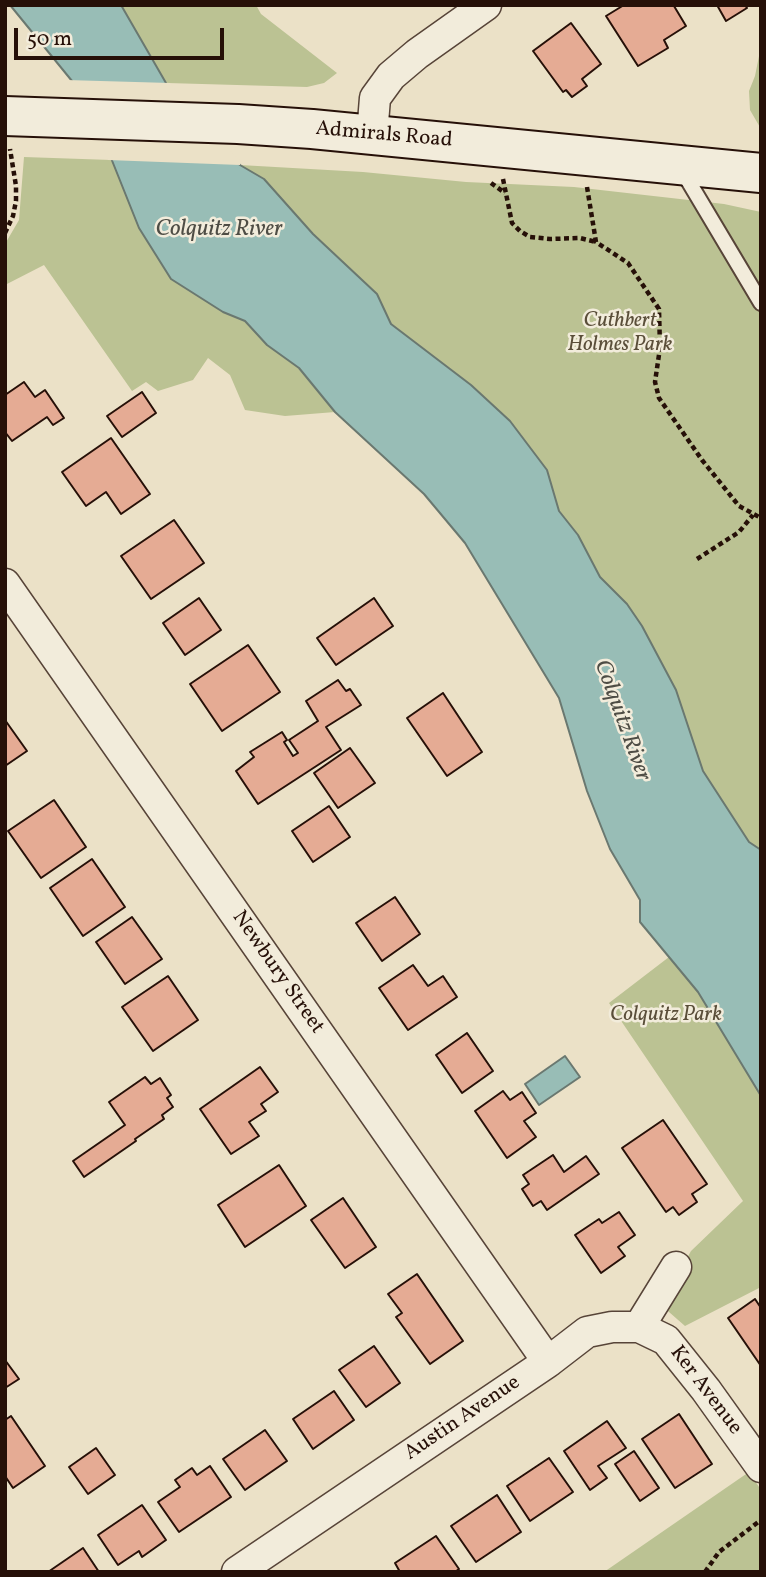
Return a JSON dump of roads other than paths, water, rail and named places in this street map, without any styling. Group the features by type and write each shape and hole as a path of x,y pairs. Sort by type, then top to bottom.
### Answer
{"main road":[{"name":"Admirals Road","path":"13,126 238,124 761,173"}],"street":[{"path":"372,135 375,98 391,76 486,5"},
{"name":"Newbury Street","path":"5,584 548,1362"},
{"path":"639,1327 676,1267"},
{"name":"Austin Avenue","path":"237,1572 548,1362 587,1332 612,1327 639,1327"},
{"name":"Ker Avenue","path":"639,1327 666,1340 761,1466"}],"lane":[{"path":"679,166 761,303"}],"water":[{"name":"Colquitz River","path":"10,5 121,5 166,83 204,131 240,165 264,179 313,234 377,294 391,324 471,385 510,421 547,470 559,511 578,535 600,577 627,604 642,626 676,690 703,771 749,842 761,850 761,1096 698,992 640,922 640,900 610,849 587,791 559,698 465,543 424,494 335,412 299,368 267,345 245,321 223,312 171,279 139,228 99,128 72,81"},
{"path":"565,1056 580,1077 539,1105 525,1084"}],"park label":[{"name":"Cuthbert Holmes Park","path":"620,334"},
{"name":"Colquitz Park","path":"666,1016"}]}
